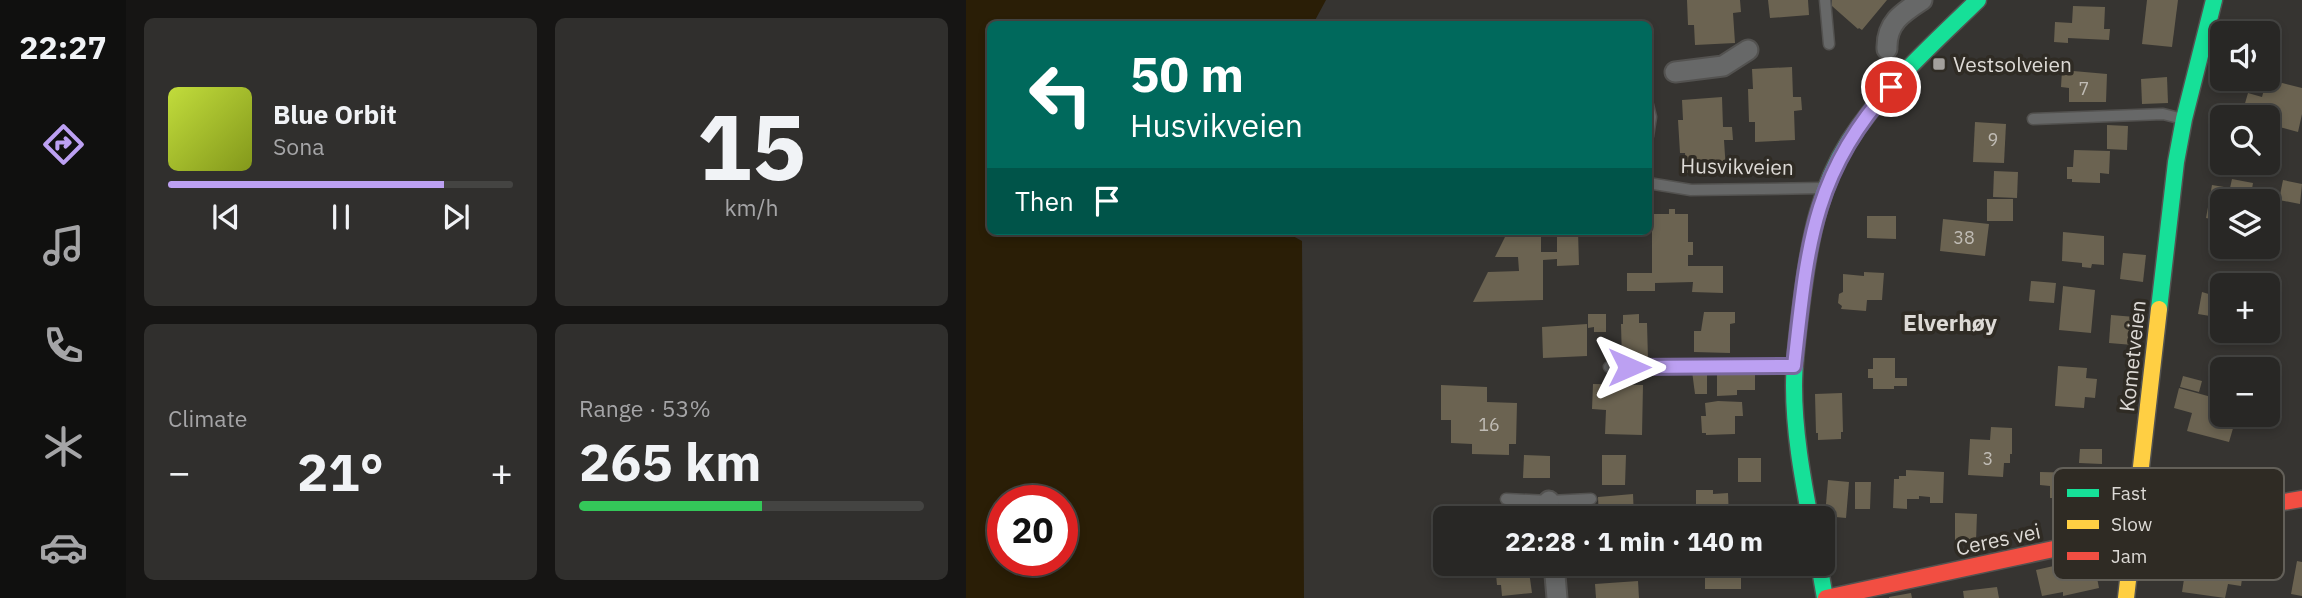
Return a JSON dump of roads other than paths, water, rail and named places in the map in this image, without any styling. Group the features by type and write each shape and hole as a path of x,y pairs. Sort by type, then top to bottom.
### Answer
{"street":[{"path":"1886,48 1886,35 1892,24 1902,13 1922,0"},
{"path":"1808,506 1795,414 1794,366 1808,248 1825,187 1836,164 1877,102 1978,0"},
{"name":"Kometveien","path":"2140,468 2183,119 2214,0"},
{"path":"1675,72 1723,66 1748,50"},
{"name":"Ceres vei","path":"2284,502 2302,499"},
{"name":"Ceres vei","path":"1826,598 2053,549"},
{"path":"1555,576 1557,598"},
{"path":"1821,576 1826,598"},
{"name":"Kometveien","path":"2126,598 2127,580"}],"lane":[{"path":"1825,0 1829,44"},
{"path":"2033,119 2163,114 2183,119"},
{"name":"Husvikveien","path":"1652,184 1691,190 1794,190 1825,187"},
{"path":"1609,367 1794,366"},
{"path":"1506,499 1534,506"},
{"path":"1565,506 1591,499"}],"place":[{"name":"Vestsolveien","path":"1939,64"}],"district":[{"name":"Elverhøy","path":"1950,322"}]}
